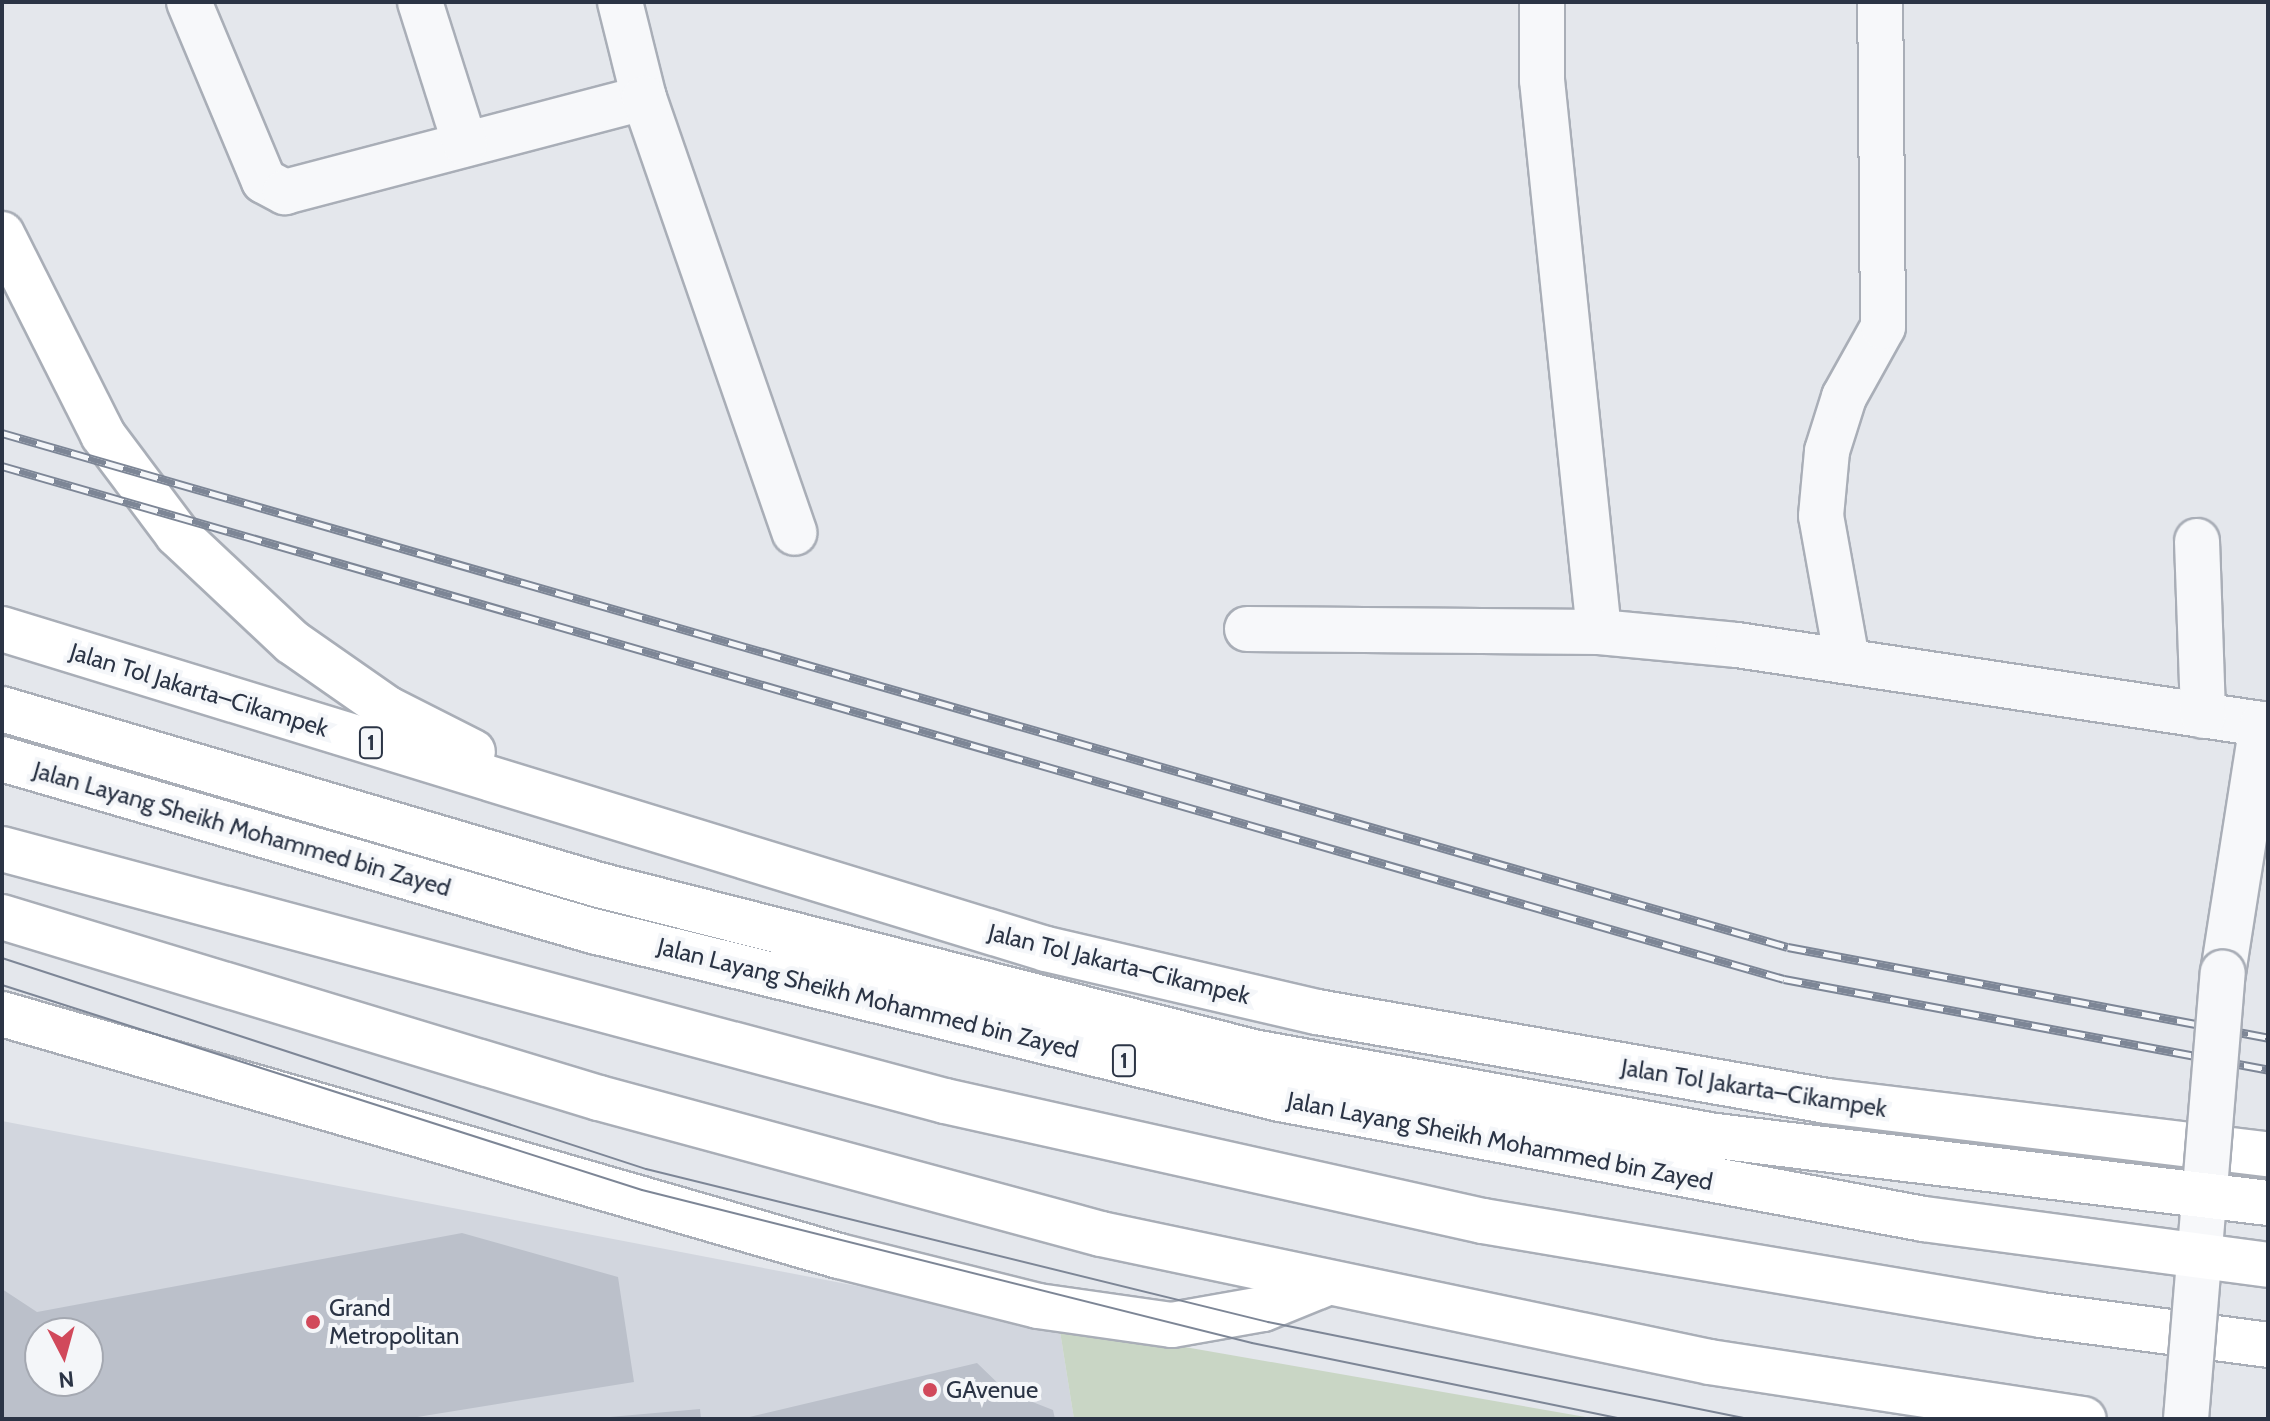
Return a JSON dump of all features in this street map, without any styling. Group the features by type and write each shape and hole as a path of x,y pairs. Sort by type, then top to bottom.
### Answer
{"highway":[{"path":"2,234 70,376 138,487 292,642 435,735 739,858"},
{"name":"Jalan Tol Jakarta–Cikampek","path":"2,629 739,858 1046,949 1317,1012 1827,1101 2268,1154"},
{"name":"Jalan Layang Sheikh Mohammed bin Zayed","path":"2,709 599,885 1253,1052 1747,1140 2268,1203"},
{"name":"Jalan Layang Sheikh Mohammed bin Zayed","path":"2,759 593,931 1280,1099 1908,1216 2268,1265"},
{"path":"2,849 945,1101 1483,1221 2041,1315 2268,1345"},
{"path":"2,917 599,1098 1101,1234 1325,1284 1710,1362 2084,1419"},
{"path":"2,1014 839,1256 1052,1308 1172,1325 1263,1309 1325,1284"}],"street":[{"path":"189,2 273,189 303,191 465,144 644,98"},
{"path":"420,2 465,144"},
{"path":"620,2 644,98 795,533"},
{"path":"1542,2 1542,80 1599,632"},
{"path":"1847,660 1821,516 1827,451 1844,397 1883,327 1880,2"},
{"path":"2197,541 2203,716"},
{"path":"1247,629 1599,632 1847,660 2265,725 2223,973 2186,1419"}],"shaded area":[{"path":"2,1121 1059,1325 1074,1419 2,1419"}],"green space":[{"path":"1059,1325 1597,1419 1074,1419"}],"building":[{"name":"Grand Metropolitan","path":"462,1233 618,1277 634,1382 405,1419 2,1419 2,1289 37,1312"},
{"name":"GAvenue","path":"977,1363 1007,1392 1053,1410 1055,1419 741,1419"},
{"path":"700,1409 701,1419 610,1419 610,1417"}],"tram line":[{"path":"2,958 646,1169 1268,1322 1747,1419"},
{"path":"2,985 642,1190 1252,1343 1622,1419"}],"railway":[{"path":"2,433 1788,947 2268,1038"},
{"path":"2,466 1784,979 2268,1070"}],"place":[{"name":"Grand Metropolitan","path":"313,1322"},
{"name":"GAvenue","path":"930,1390"}]}
